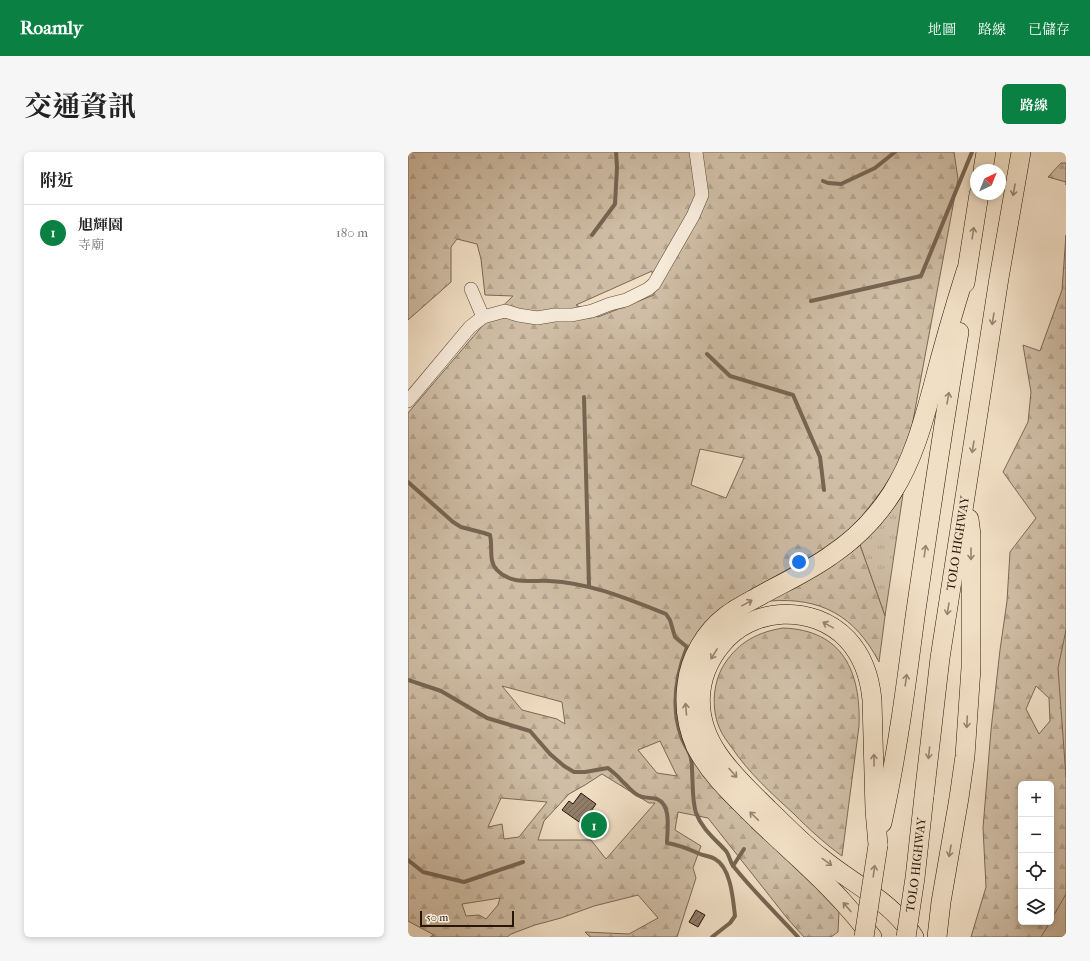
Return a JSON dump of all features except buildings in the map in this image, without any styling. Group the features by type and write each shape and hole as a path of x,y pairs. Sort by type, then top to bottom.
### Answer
{"highway":[{"path":"984,164 986,152"},
{"name":"TOLO HIGHWAY","path":"906,937 915,878 940,658 999,278 1021,152"},
{"path":"864,937 878,845 882,789 902,710 940,444 962,311 966,271 978,200"},
{"path":"872,937 842,900 730,792 710,769 696,745 689,727 686,708 687,684 690,670 697,652 707,636 719,622 734,610 812,568 832,555 860,532 877,514 891,494 909,462 918,440 954,308 966,271"},
{"path":"937,937 942,895 962,778 966,744 971,668 971,536 966,488"},
{"path":"882,789 873,732 871,688 867,674 856,651 839,632 825,623 812,618 796,614 782,614 768,616 753,621 739,628 723,642 711,658 706,669 700,694 700,707 705,728 712,745 746,787 810,849 884,903 897,915 914,937"}],"lane":[{"path":"408,401 470,328 483,317 505,311 537,318 555,315 572,315 592,311 626,300 648,289 654,284 693,216 702,195 696,152"},
{"path":"471,289 483,317"}],"green space":[{"path":"408,152 954,152 958,179 912,426 905,448 895,469 883,489 862,516 845,533 817,553 729,602 684,658 678,678 676,709 680,729 707,780 723,799 839,912 838,932 831,937 804,937 787,918 708,818 678,812 675,830 701,846 693,868 696,878 677,937 590,937 585,932 629,934 658,918 638,895 594,906 561,918 535,925 507,937 430,937 434,935 408,921 408,413 484,324 513,296 485,295 481,259 477,244 457,239 451,247 451,282 408,320","holes":["652,271 654,295 598,317 576,305","700,449 744,458 726,498 691,485","502,686 562,702 565,724 557,719 522,710","660,741 677,776 657,773 638,750","602,774 649,803 655,803 606,859 591,840 538,840 544,821 569,794","501,798 547,802 519,837 504,839 502,824 488,827","500,898 498,905 486,919 479,915 466,916 462,904"]},
{"path":"1061,163 1066,163 1066,182 1048,177"},
{"path":"1066,235 1066,937 971,937 986,887 983,828 991,730 1007,601 1010,552 1036,518 1003,472 1028,422 1031,392 1023,345 1040,351 1062,290","holes":["1036,686 1049,698 1050,721 1039,734 1026,709"]},
{"path":"903,494 885,616 860,545 879,526"},
{"path":"860,545 885,616 879,662 870,646 859,632 835,613 821,606 805,602 770,601 805,582"},
{"path":"783,628 804,631 820,637 834,646 844,658 852,672 859,706 859,726 842,856 811,830 753,774 725,738 716,719 714,694 721,670 730,656 736,649 757,635"},
{"path":"1066,630 1066,777 1058,668"},
{"path":"1066,894 1066,937 1041,937 1048,925 1054,925 1054,915"}],"waterway":[{"path":"592,235 615,204 617,167 616,152"},
{"path":"823,181 841,184 875,168 895,152"},
{"path":"811,301 921,276 972,152"},
{"path":"707,354 730,376 793,395 820,457 824,490"},
{"path":"584,397 589,586"},
{"path":"408,482 453,522 461,527 490,535 494,566 503,575 515,580 565,582 594,588 666,614 670,620 675,637 687,647 680,669 676,691 676,714 681,736 691,759 693,797 696,813 705,829 726,851 734,867 798,937"},
{"path":"408,680 441,691 487,718 530,731 550,754 574,772 585,772 608,768 638,796 657,799 662,802 668,818 667,843 684,847 715,859 725,869 728,877 735,916 730,923 712,937"},
{"path":"733,866 744,849"},
{"path":"408,860 423,872 464,882 523,862"}],"place":[{"name":"旭輝園","path":"594,825"}]}
